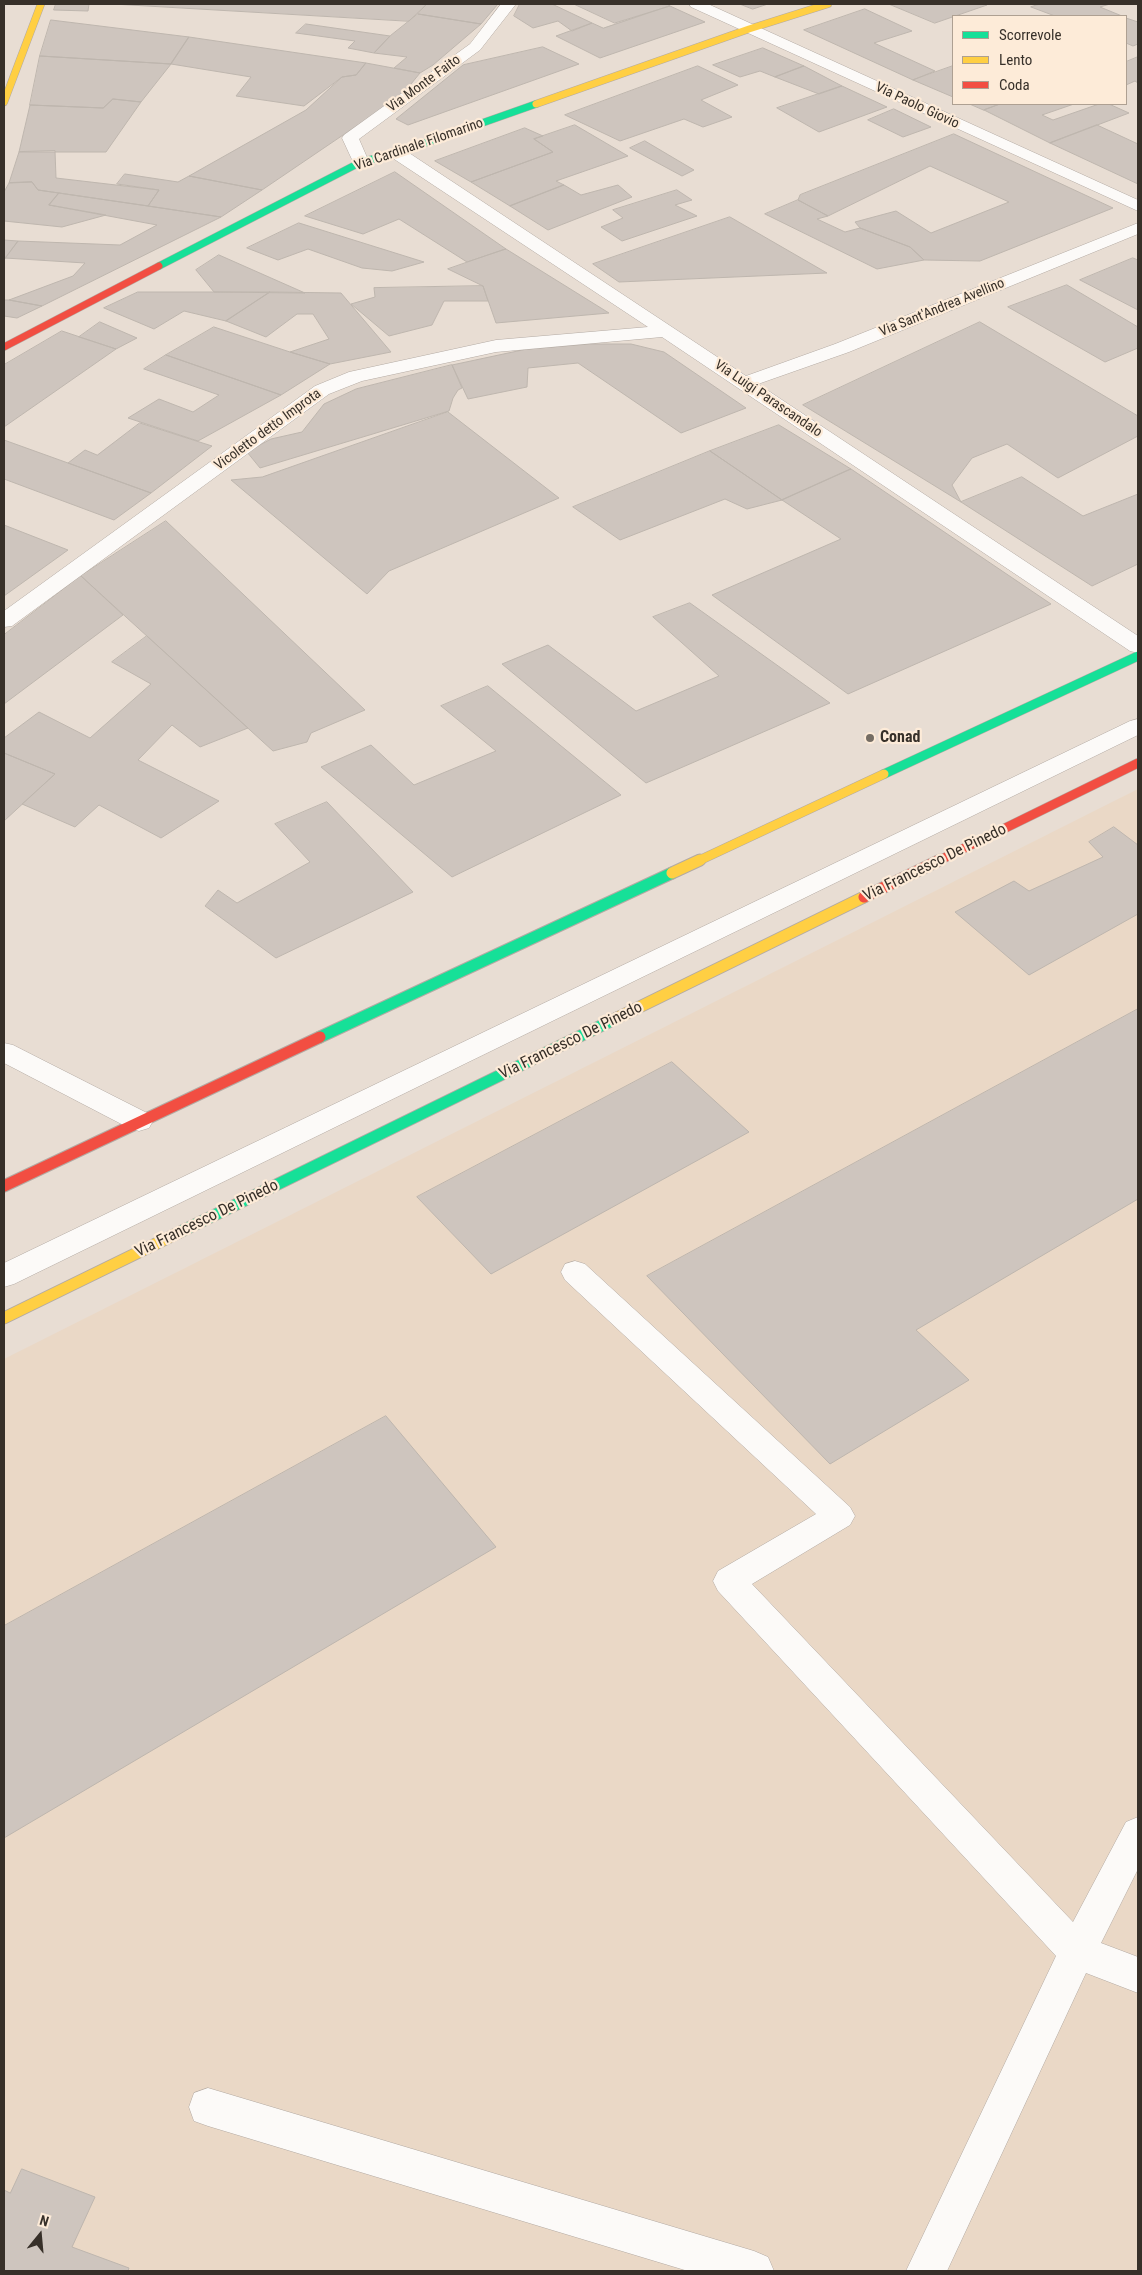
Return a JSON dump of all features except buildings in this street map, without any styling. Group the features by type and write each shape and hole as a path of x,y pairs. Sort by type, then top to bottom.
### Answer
{"main road":[{"path":"4,102 41,4"},
{"name":"Via Cardinale Filomarino","path":"4,347 361,162 397,154 749,29 828,4"},
{"path":"4,1186 139,1121 1138,656"},
{"name":"Via Francesco De Pinedo","path":"4,1318 1138,763"}],"street":[{"name":"Via Monte Faito","path":"361,162 350,138 475,47 509,4"},
{"name":"Via Paolo Giovio","path":"696,4 1138,206"},
{"name":"Via Luigi Parascandalo","path":"397,154 666,330 1138,646"},
{"name":"Via Sant'Andrea Avellino","path":"743,383 842,348 1138,228"},
{"name":"Vicoletto detto Improta","path":"4,621 322,390 365,374 496,346 666,330"},
{"path":"4,1276 1138,726"},
{"path":"4,1052 139,1121"},
{"path":"575,1272 839,1516 729,1581 1077,1952 1138,1975"},
{"path":"926,2271 1077,1952 1138,1833"},
{"path":"208,2107 754,2271"}],"shaded area":[{"path":"1138,789 1138,2271 4,2271 4,1359"}],"traffic: fast":[{"path":"159,266 361,162 397,153 536,104"},
{"path":"884,774 1138,656"},
{"path":"320,1037 672,873"},
{"path":"180,1232 617,1018"}],"traffic: slow":[{"path":"4,102 41,4"},
{"path":"536,104 749,29 828,4"},
{"path":"672,873 884,774"},
{"path":"617,1018 864,897"},
{"path":"4,1318 180,1232"}],"traffic: jam":[{"path":"4,347 159,266"},
{"path":"864,897 1138,763"},
{"path":"4,1186 320,1037"}],"place":[{"name":"Conad","path":"870,738"}]}
